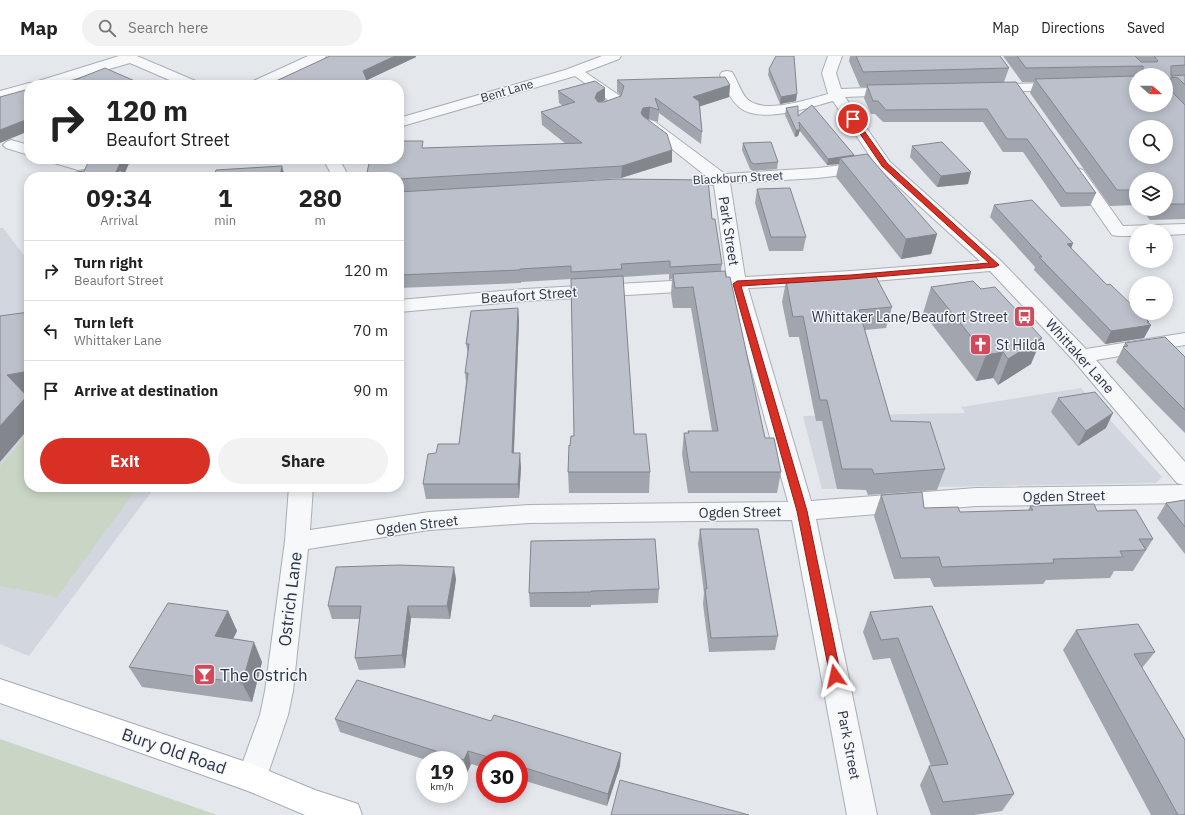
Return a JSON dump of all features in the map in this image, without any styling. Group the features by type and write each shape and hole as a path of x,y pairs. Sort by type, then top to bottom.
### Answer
{"main road":[{"name":"Bury Old Road","path":"0,690 252,778 314,804 347,815"}],"street":[{"path":"267,80 319,56"},
{"name":"Bent Lane","path":"404,122 576,71 614,56"},
{"name":"Whittaker Lane","path":"835,56 829,73 836,95 884,164 995,265 1081,356 1185,477"},
{"path":"54,80 128,57 181,80"},
{"path":"576,71 615,99 614,104 604,108"},
{"path":"727,75 732,87 741,100 746,105 758,110 771,110 836,95 906,91"},
{"path":"1007,75 1020,94"},
{"path":"976,89 1020,94 1076,86"},
{"path":"0,95 24,88"},
{"name":"Park Street","path":"649,124 721,179 737,284 802,511 862,815"},
{"path":"11,145 24,149"},
{"path":"1069,163 1118,231 1185,229"},
{"path":"75,164 85,164"},
{"name":"Blackburn Street","path":"690,181 818,173 884,164"},
{"name":"Beaufort Street","path":"404,306 525,295 851,277 995,265"},
{"path":"1081,356 1185,339"},
{"name":"Ostrich Lane","path":"252,778 274,715 279,691 297,541 301,492"},
{"name":"Ogden Street","path":"297,541 429,522 530,514 802,511 976,497 1185,494"}],"shaded area":[{"path":"0,228 3,228 24,255 24,492 151,492 29,656 0,644"},
{"path":"1081,388 1162,477 1156,483 822,489 803,416 965,413 961,407"}],"green space":[{"path":"24,439 24,492 134,492 57,597 0,586 0,466"},
{"path":"0,739 217,815 0,815"}],"building":[{"path":"330,56 395,56 363,71 367,80 278,80"},
{"path":"776,56 794,56 797,94 781,97 769,69"},
{"path":"856,56 1000,56 1009,68 863,72"},
{"path":"1017,56 1135,56 1141,62 1157,62 1158,61 1154,56 1185,56 1185,65 1171,66 1171,68 1143,68 1143,66 1026,68"},
{"path":"105,68 133,80 75,80"},
{"path":"1185,75 1185,85 1178,78 1173,77 1173,76"},
{"path":"1129,76 1129,112 1173,112 1173,93 1185,105 1185,204 1173,204 1173,172 1129,172 1129,190 1117,190 1035,79"},
{"path":"725,77 730,85 693,97 699,101 702,132 655,98 659,110 650,107 643,108 641,113 667,134 672,150 622,166 404,179 404,172 367,172 369,164 404,164 404,141 423,141 422,148 582,143 541,112 575,102 558,91 595,81 605,88 597,93 595,98 598,102 604,102 621,96 624,86 617,80"},
{"path":"1016,82 1096,193 1066,193 1027,139 1007,139 987,109 886,110 878,101 873,101 867,85"},
{"path":"24,90 24,121 0,130 0,97"},
{"path":"812,105 854,155 828,159 799,122 800,130 796,130 786,108 798,106 798,116"},
{"path":"771,142 778,162 754,164 751,162 743,143"},
{"path":"942,142 971,172 941,176 912,146"},
{"path":"867,154 937,234 906,239 840,158"},
{"path":"88,164 120,164 116,172 77,172 84,171"},
{"path":"282,166 281,172 215,172 216,170"},
{"path":"617,179 708,180 712,219 715,219 722,264 670,267 670,261 621,264 622,269 571,272 571,266 520,270 404,275 404,192"},
{"path":"790,188 806,237 771,237 757,189"},
{"path":"1032,200 1073,243 1067,244 1107,285 1110,284 1129,302 1129,320 1147,320 1149,322 1147,322 1151,325 1111,331 1039,257 1042,257 994,205"},
{"path":"725,271 726,277 730,277 765,438 774,438 781,472 690,472 684,433 689,433 688,431 718,431 693,287 675,288 673,274"},
{"path":"875,275 892,307 859,310 891,421 930,422 945,469 874,474 872,469 842,469 827,400 820,400 803,316 793,317 786,281"},
{"path":"623,276 634,434 646,434 650,472 568,472 569,445 570,446 571,436 574,436 571,279"},
{"path":"973,281 981,289 995,287 1042,338 1008,359 1003,352 986,355 931,287"},
{"path":"518,308 512,453 520,453 518,484 423,484 428,454 436,453 438,444 459,444 468,373 465,373 469,344 466,344 471,311"},
{"path":"24,313 24,372 7,375 24,393 24,399 0,426 0,316"},
{"path":"1165,337 1185,357 1185,410 1123,347 1128,346 1125,343"},
{"path":"1095,392 1113,413 1086,431 1058,398"},
{"path":"922,492 924,508 958,507 960,512 1033,510 1030,506 1094,504 1097,511 1136,510 1153,539 1139,539 1146,550 1120,551 1123,557 1053,559 1054,563 942,567 939,557 901,558 881,495"},
{"path":"1185,500 1185,527 1166,503"},
{"path":"700,529 758,529 778,636 711,638"},
{"path":"655,539 659,589 529,593 531,541"},
{"path":"399,565 454,567 447,606 408,606 402,655 355,658 361,606 328,606 336,567"},
{"path":"168,603 228,611 215,636 254,642 242,683 129,667"},
{"path":"932,606 1014,794 943,802 929,766 948,764 898,638 881,640 870,612"},
{"path":"1138,624 1155,652 1134,654 1185,740 1185,815 1178,815 1076,630"},
{"path":"357,680 491,721 494,715 621,753 608,794 528,769 528,751 476,751 476,753 468,751 436,751 335,719"},
{"path":"620,780 749,815 611,815"}],"place":[{"name":"Whittaker Lane/Beaufort Street","path":"1024,317"},
{"name":"St Hilda","path":"981,345"},
{"name":"The Ostrich","path":"204,675"}],"route":[{"path":"835,676 802,511 737,284 851,277 995,265 884,164 853,119"}]}
